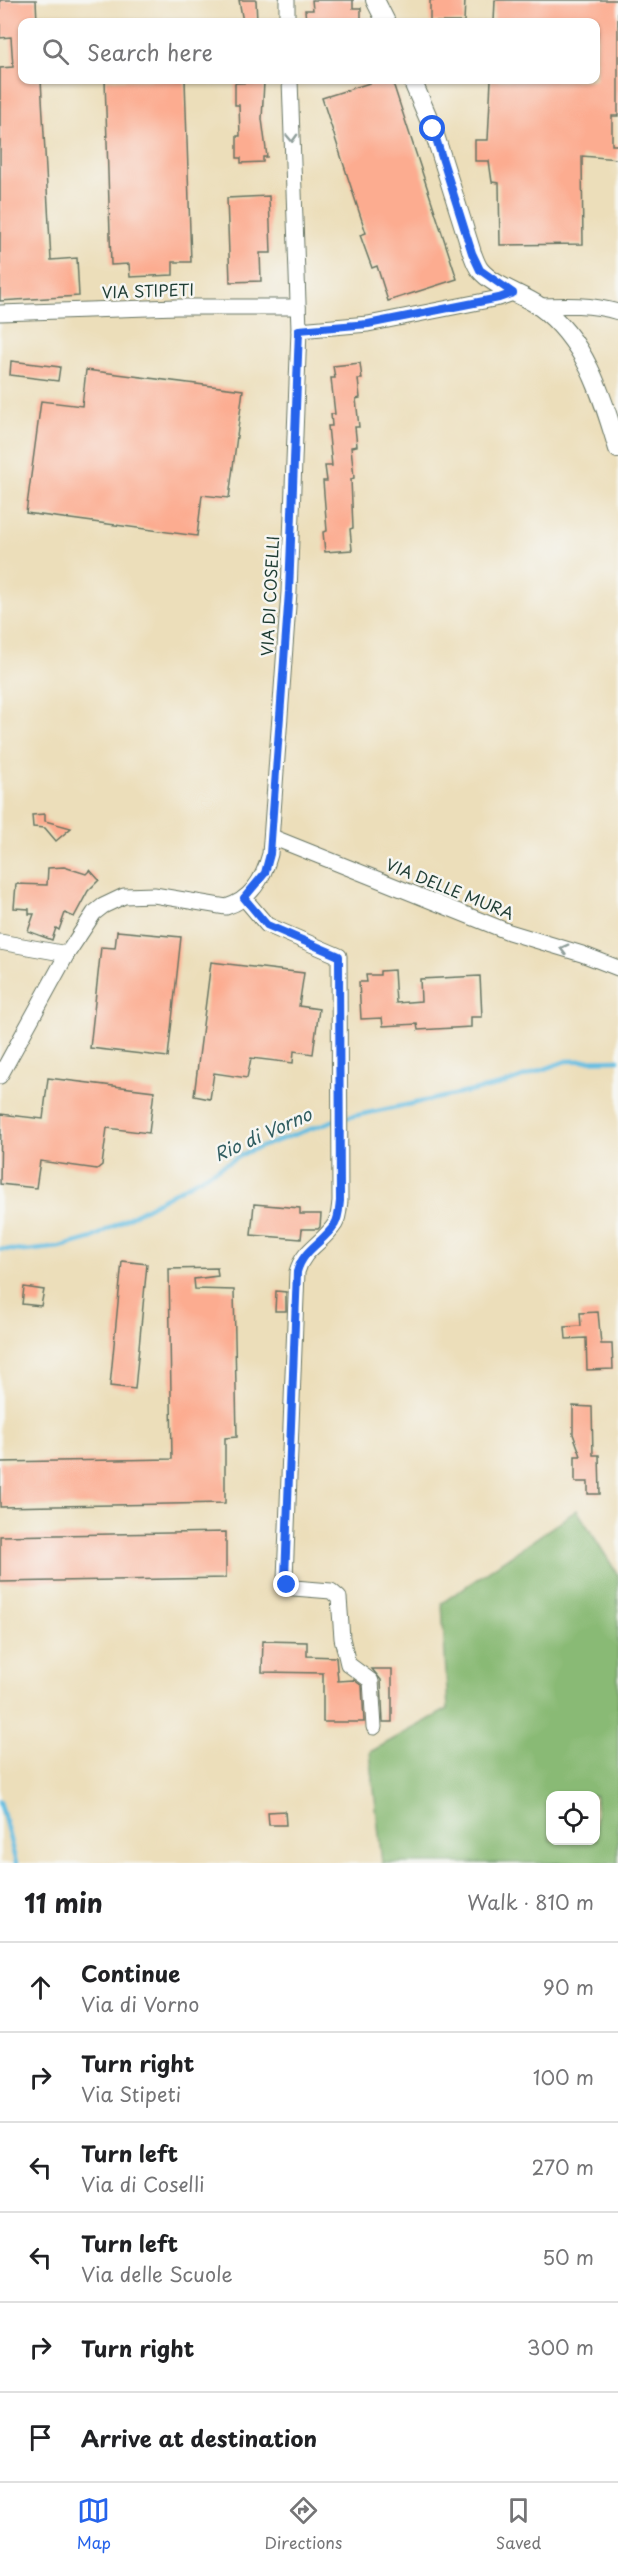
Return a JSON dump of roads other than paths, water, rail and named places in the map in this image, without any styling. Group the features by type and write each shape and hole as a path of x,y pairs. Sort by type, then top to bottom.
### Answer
{"street":[{"path":"286,0 287,18"},
{"path":"375,0 384,18"},
{"name":"VIA DI COSELLI","path":"244,898 265,873 270,854 289,592 299,330 290,84"},
{"path":"414,84 433,129 472,253 480,270 513,293 538,306 566,332 583,356 599,387 618,449"},
{"path":"299,330 368,324 499,298 513,293"},
{"path":"538,306 574,305 618,312"},
{"name":"VIA STIPETI","path":"0,313 177,307 298,306"},
{"name":"VIA DELLE MURA","path":"272,837 508,932 582,954 618,968"},
{"path":"0,1077 67,954 94,913 124,896 154,895 226,907 237,904 244,898 267,925 339,956 338,1217 334,1226 300,1260 297,1272 285,1578 287,1585 294,1588 331,1591 339,1598 342,1638 348,1664 371,1681 374,1727"},
{"path":"0,942 67,954"}],"waterway":[{"name":"Rio di Vorno","path":"344,1118 501,1085 566,1061 618,1060"},
{"name":"Rio di Vorno","path":"0,1249 25,1251 60,1247 92,1238 247,1152 335,1120"},
{"path":"0,1801 16,1863"}]}
